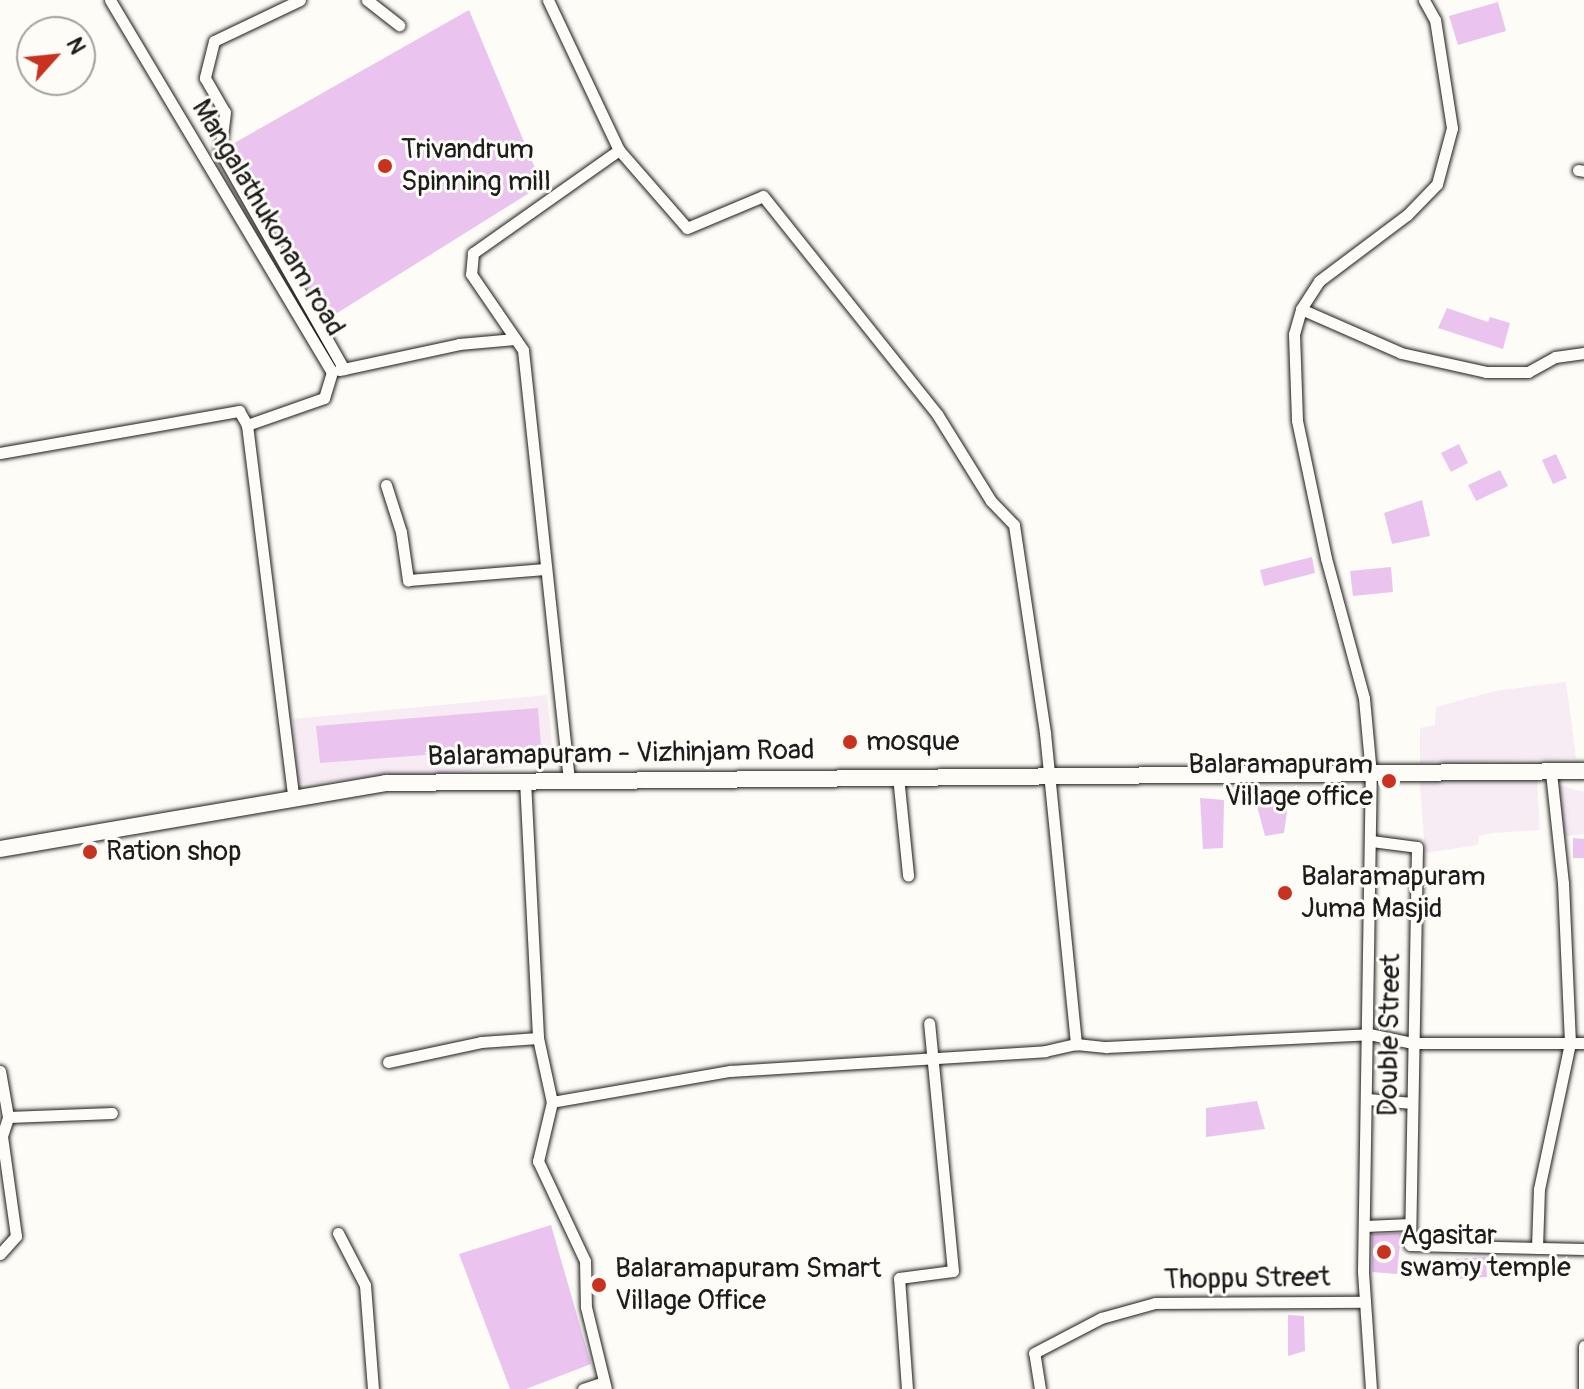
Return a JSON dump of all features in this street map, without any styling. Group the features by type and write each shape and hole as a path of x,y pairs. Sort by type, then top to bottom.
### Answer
{"main road":[{"name":"Balaramapuram - Vizhinjam Road","path":"0,849 386,783 1584,771"}],"street":[{"name":"Mangalathukonam road","path":"110,0 338,370 324,398 247,425"},
{"path":"300,0 214,41 205,78 225,112 220,151 338,370 459,344 515,339"},
{"path":"367,0 399,25"},
{"path":"548,0 619,150 687,228 763,196 937,414 991,501 1014,525 1050,776 1076,1044"},
{"path":"1371,1389 1365,1302 1365,1226 1371,774 1364,698 1326,558 1297,420 1294,334 1301,309 1319,281 1407,215 1437,184 1452,128 1438,35 1424,0"},
{"path":"569,779 523,350 471,274 473,253 619,150"},
{"path":"1301,309 1401,353 1486,372 1528,372 1555,357 1584,353"},
{"path":"0,453 239,411 247,425 294,800"},
{"path":"386,485 401,532 408,580 546,569"},
{"path":"1537,1248 1539,1189 1570,1043 1563,883 1551,772"},
{"path":"898,776 908,875"},
{"path":"525,780 538,1038 552,1102 538,1161 585,1261 586,1307 604,1386 583,1389"},
{"name":"Double Street","path":"1371,841 1417,847 1410,1224"},
{"path":"907,1389 899,1278 953,1271 929,1023"},
{"path":"552,1102 730,1071 932,1058 1076,1044 1106,1047 1369,1034 1413,1043 1584,1043"},
{"path":"388,1062 481,1042 538,1038"},
{"path":"0,1071 8,1117 2,1136 16,1236 0,1254"},
{"path":"1368,1099 1412,1103"},
{"path":"8,1117 112,1113"},
{"path":"1365,1226 1410,1224 1410,1245 1584,1249"},
{"path":"338,1233 365,1285 373,1389"},
{"name":"Thoppu Street","path":"1040,1389 1034,1353 1101,1318 1155,1303 1365,1302"},
{"path":"1584,1346 1584,1389"}],"shaded area":[{"path":"1566,682 1576,758 1420,763 1420,728 1435,725 1436,707 1495,691"},
{"path":"547,695 554,764 298,784 293,719"},
{"path":"1537,779 1540,830 1492,833 1479,836 1478,845 1425,853 1420,781"},
{"path":"1558,785 1584,792 1584,834 1565,836 1559,828"}],"building":[{"path":"1498,2 1506,31 1458,45 1449,16"},
{"name":"Trivandrum Spinning mill","path":"469,10 542,185 326,320 229,146"},
{"path":"1447,308 1488,322 1490,317 1510,323 1503,349 1438,328"},
{"path":"1459,444 1468,463 1451,472 1441,453"},
{"path":"1556,454 1567,478 1553,484 1542,460"},
{"path":"1500,470 1508,486 1476,501 1468,485"},
{"path":"1422,500 1430,536 1392,544 1384,513"},
{"path":"1312,557 1315,573 1264,586 1260,570"},
{"path":"1391,567 1393,592 1353,596 1350,571"},
{"path":"538,708 541,746 320,763 316,726"},
{"path":"1289,796 1284,833 1265,836 1255,798"},
{"path":"1200,798 1224,800 1223,848 1203,849"},
{"path":"1573,838 1584,839 1584,858 1573,858"},
{"path":"1257,1101 1265,1129 1206,1137 1206,1108"},
{"path":"551,1225 591,1364 526,1389 510,1389 459,1254"},
{"name":"Agasitar swamy temple","path":"1401,1233 1397,1274 1372,1272 1372,1234"},
{"path":"1486,1257 1487,1277 1457,1279 1456,1259"},
{"path":"1288,1315 1304,1316 1305,1351 1288,1356"}],"place":[{"name":"Trivandrum Spinning mill","path":"385,166"},
{"name":"mosque","path":"850,742"},
{"name":"Balaramapuram Village office","path":"1389,781"},
{"name":"Ration shop","path":"90,852"},
{"name":"Balaramapuram Juma Masjid","path":"1285,893"},
{"name":"Agasitar swamy temple","path":"1384,1252"},
{"name":"Balaramapuram Smart Village Office","path":"599,1285"}]}
